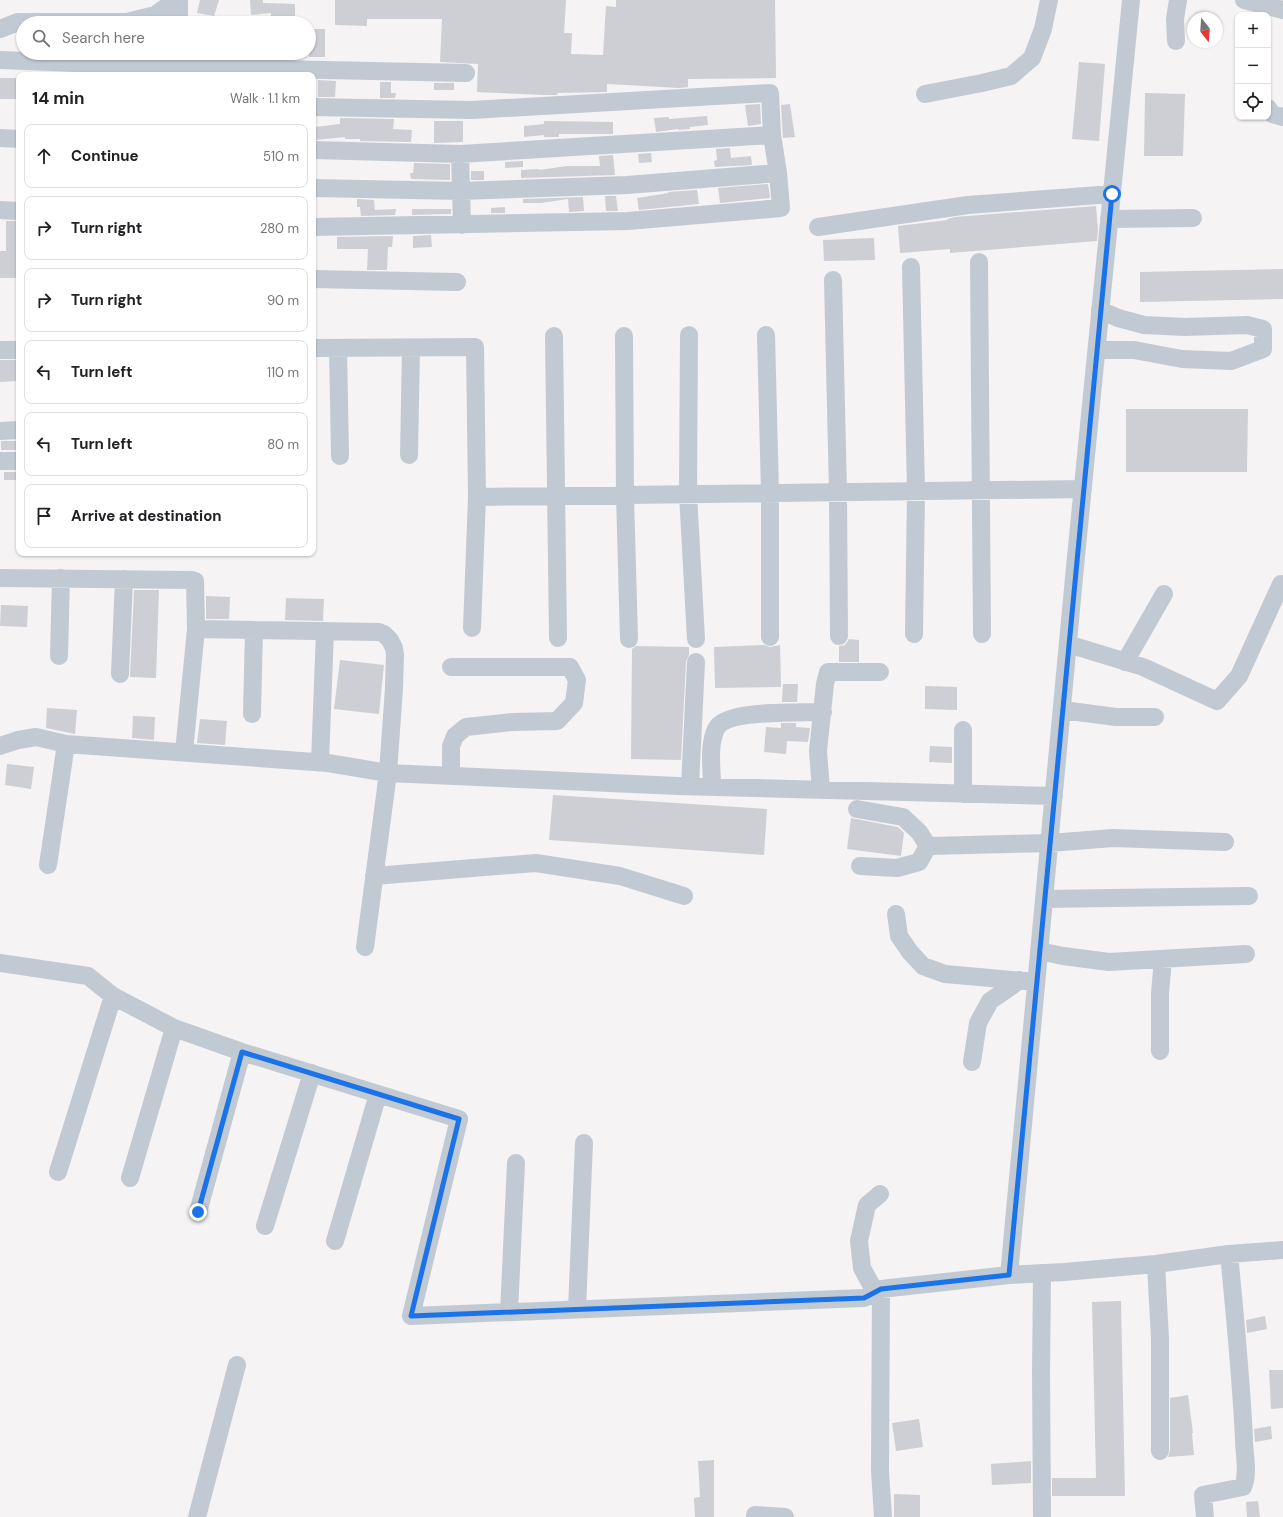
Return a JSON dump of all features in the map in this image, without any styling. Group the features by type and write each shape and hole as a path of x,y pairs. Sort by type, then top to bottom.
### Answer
{"street":[{"path":"151,16 155,15 176,0"},
{"path":"178,16 179,0"},
{"path":"925,94 1011,76 1032,58 1042,29 1049,0"},
{"path":"1009,1275 1028,981 1039,951 1131,0"},
{"path":"1176,41 1175,19 1178,0"},
{"path":"1244,0 1271,10"},
{"path":"0,29 16,23"},
{"path":"0,60 177,65 311,72"},
{"path":"316,72 466,73"},
{"path":"316,107 471,110 770,93 772,135 778,173 781,208 628,221 316,227"},
{"path":"1271,112 1283,117"},
{"path":"316,150 460,154 772,135"},
{"path":"0,138 16,139"},
{"path":"460,154 462,225"},
{"path":"316,188 461,191 627,185 778,173"},
{"path":"818,227 968,205 1112,194"},
{"path":"0,210 16,211"},
{"path":"1109,219 1193,218"},
{"path":"979,262 982,634"},
{"path":"911,267 916,491 914,634"},
{"path":"316,279 457,282"},
{"path":"833,280 838,492 838,636"},
{"path":"1097,350 1134,350 1182,359 1231,361 1262,349 1263,329 1247,325 1186,327 1144,326 1118,318 1100,310"},
{"path":"689,335 688,494 696,639"},
{"path":"766,335 770,493 770,637"},
{"path":"554,336 558,638"},
{"path":"624,336 625,495 629,639"},
{"path":"316,348 475,347 477,497 472,628"},
{"path":"338,348 340,456"},
{"path":"409,455 411,348"},
{"path":"0,350 16,350"},
{"path":"0,431 16,430"},
{"path":"0,461 16,461"},
{"path":"477,497 1083,488"},
{"path":"0,578 195,581 196,630 184,752"},
{"path":"59,656 61,578"},
{"path":"120,674 124,579"},
{"path":"1068,644 1143,668 1217,701 1239,676 1281,584"},
{"path":"1125,662 1164,594"},
{"path":"196,630 379,632 384,634 394,648 394,688 388,773 365,947"},
{"path":"252,714 254,630"},
{"path":"320,762 325,631"},
{"path":"690,786 696,662"},
{"path":"451,667 570,667 577,680 574,704 557,721 512,722 466,727 455,736 451,746 451,776"},
{"path":"821,790 818,751 825,684 828,672 880,672"},
{"path":"1062,710 1116,717 1155,717"},
{"path":"712,787 712,742 716,727 728,718 752,714 823,712"},
{"path":"963,730 963,794"},
{"path":"0,746 18,740 36,737 66,744 320,762 388,773 712,787 1054,796"},
{"path":"48,865 66,744"},
{"path":"857,809 903,816 919,832 928,846"},
{"path":"928,846 1050,843 1113,838 1225,842"},
{"path":"860,866 897,868 919,862 928,846"},
{"path":"374,876 536,864 620,876 684,896"},
{"path":"1044,899 1249,896"},
{"path":"896,914 899,936 910,952 923,966 945,974 1028,981"},
{"path":"1039,951 1109,962 1246,954"},
{"path":"1160,1051 1160,993 1163,959"},
{"path":"0,963 88,976 113,996 174,1028 242,1052 459,1119 411,1316 864,1298 878,1291 1009,1275 1156,1264 1229,1254 1283,1250"},
{"path":"972,1062 978,1023 990,1001 1028,981"},
{"path":"58,1172 113,996"},
{"path":"130,1178 174,1028"},
{"path":"198,1212 242,1052"},
{"path":"265,1226 312,1073"},
{"path":"335,1241 378,1094"},
{"path":"577,1309 584,1143"},
{"path":"509,1312 516,1163"},
{"path":"880,1194 867,1205 858,1241 862,1268 878,1291 880,1471 883,1517"},
{"path":"1205,1517 1203,1495 1243,1487 1247,1479 1244,1454 1241,1386 1229,1254"},
{"path":"1156,1264 1160,1339 1160,1451"},
{"path":"1042,1273 1042,1517"},
{"path":"197,1517 237,1365"},
{"path":"755,1516 785,1517"}],"building":[{"path":"200,0 219,0 214,16 197,13"},
{"path":"250,0 263,0 263,3 295,4 295,16 271,16 271,13 251,15"},
{"path":"335,0 566,0 564,33 572,33 571,54 603,55 606,6 616,7 616,0 775,0 776,78 688,79 688,87 679,88 607,84 607,92 558,93 557,95 477,92 478,64 440,62 442,19 367,19 367,26 335,25"},
{"path":"316,29 325,29 325,57 316,57"},
{"path":"1079,62 1105,64 1099,141 1072,139"},
{"path":"0,78 16,78 16,99 0,99"},
{"path":"318,80 336,81 335,97 318,97"},
{"path":"380,82 391,82 391,93 396,93 395,98 380,98"},
{"path":"434,83 454,83 454,90 434,90"},
{"path":"1145,93 1185,94 1183,156 1144,156"},
{"path":"760,104 761,124 748,126 745,105"},
{"path":"790,104 795,137 783,138 781,105"},
{"path":"707,116 708,125 690,127 690,129 656,132 654,118 669,117 669,119"},
{"path":"340,118 394,119 393,129 412,130 411,142 360,141 360,139 345,139 345,137 316,140 316,127 340,124"},
{"path":"434,121 463,121 463,142 434,143"},
{"path":"544,121 613,122 613,134 559,134 559,137 544,137 544,135 524,137 524,126 544,124"},
{"path":"730,148 731,158 751,156 752,165 715,167 714,161 717,160 716,149"},
{"path":"651,153 652,162 639,163 638,154"},
{"path":"613,155 615,175 521,178 521,170 539,170 567,166 600,166 599,156"},
{"path":"523,161 523,167 505,168 505,162"},
{"path":"414,163 450,164 450,180 411,179 410,173 413,173"},
{"path":"471,171 484,171 484,180 471,180"},
{"path":"768,184 770,198 720,203 718,188"},
{"path":"697,190 699,204 639,210 637,198 669,193 668,192"},
{"path":"605,196 616,196 618,211 606,211"},
{"path":"583,197 584,211 569,212 568,199 541,203 523,203 523,199"},
{"path":"357,199 374,200 375,210 396,209 395,215 361,216 360,207 357,207"},
{"path":"1096,206 1098,230 1097,241 950,253 950,249 900,253 898,226 948,220 947,219 955,217"},
{"path":"505,207 505,213 491,213 491,208"},
{"path":"412,209 451,209 451,214 412,215"},
{"path":"6,221 16,221 16,278 0,278 0,251 6,251"},
{"path":"431,235 432,247 413,248 413,236"},
{"path":"393,236 392,247 388,247 387,270 367,270 368,249 337,249 337,237"},
{"path":"874,238 875,260 824,261 823,240"},
{"path":"1283,269 1283,299 1140,302 1140,272"},
{"path":"0,360 16,360 16,381 0,382"},
{"path":"1126,409 1248,409 1247,472 1126,472"},
{"path":"1,441 16,441 16,450 1,450"},
{"path":"4,472 16,472 16,480 4,480"},
{"path":"134,590 159,590 156,678 130,677"},
{"path":"206,596 230,597 229,619 206,619"},
{"path":"286,598 324,599 323,621 285,620"},
{"path":"1,605 28,606 27,627 0,626"},
{"path":"849,639 859,640 859,662 839,662 839,646 845,645"},
{"path":"764,645 770,647 780,645 781,687 715,688 714,647"},
{"path":"636,646 689,647 689,655 686,661 681,760 631,759 632,649"},
{"path":"340,660 384,665 379,714 334,709"},
{"path":"783,684 798,684 797,702 782,702"},
{"path":"925,686 957,687 957,710 925,709"},
{"path":"47,708 77,710 75,734 46,728"},
{"path":"133,716 155,717 154,740 132,738"},
{"path":"200,719 227,721 225,745 197,743"},
{"path":"781,723 796,723 796,727 810,728 808,742 787,741 786,754 764,752 766,727 781,728"},
{"path":"930,746 952,747 952,763 929,762"},
{"path":"7,764 34,767 31,789 5,785"},
{"path":"553,795 767,809 764,855 549,840"},
{"path":"851,818 898,827 904,833 901,856 847,849"},
{"path":"1121,1301 1125,1496 1052,1496 1052,1478 1096,1478 1092,1302"},
{"path":"1265,1316 1267,1329 1247,1333 1246,1320"},
{"path":"1269,1370 1283,1370 1283,1408 1271,1409"},
{"path":"1188,1395 1194,1455 1168,1457 1170,1451 1170,1398"},
{"path":"919,1419 923,1447 896,1451 892,1423"},
{"path":"1271,1426 1272,1439 1255,1442 1254,1429"},
{"path":"714,1460 714,1517 695,1517 694,1498 700,1497 698,1461"},
{"path":"1031,1461 1031,1483 992,1485 991,1464"},
{"path":"894,1494 920,1495 920,1517 894,1517"},
{"path":"1258,1501 1260,1517 1247,1517 1246,1502"}],"route":[{"path":"198,1212 242,1052 459,1119 411,1316 864,1298 881,1289 1009,1275 1075,567 1112,194"}]}
